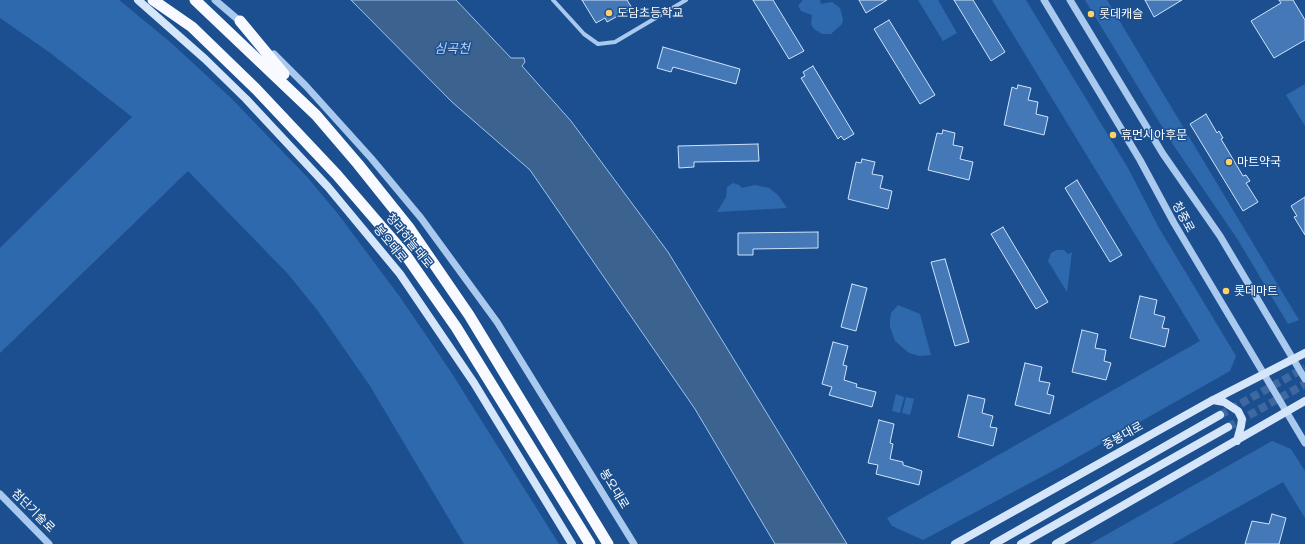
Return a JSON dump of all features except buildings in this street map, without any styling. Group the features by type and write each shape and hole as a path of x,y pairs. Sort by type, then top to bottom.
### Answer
{"highway":[{"name":"청라하늘대로","path":"153,0 192,27 256,89 337,175 405,254 456,327 590,544"},
{"name":"청라하늘대로","path":"196,0 316,114 410,229 468,315 608,544"},
{"path":"240,21 336,138"}],"main road":[{"name":"봉오대로","path":"138,0 205,59 246,99 328,187 400,274 474,383 572,544"},
{"name":"중봉대로","path":"955,544 1213,400 1305,353"},
{"path":"1213,400 1224,402 1238,411 1242,419 1242,426 1237,441"},
{"path":"1056,544 1305,401"},
{"path":"994,544 1220,415"},
{"path":"1021,544 1228,428"}],"street":[{"name":"봉오대로","path":"215,0 240,21 306,86 371,158 425,224 497,322 634,544"},
{"path":"553,0 584,34 598,44 615,42 686,0"},
{"name":"청중로","path":"1044,0 1140,160 1174,223 1305,444"},
{"name":"청중로","path":"1070,0 1163,154 1213,224 1305,379"},
{"name":"첨단기술로","path":"0,494 49,544"}],"shaded area":[{"path":"0,0 119,0 169,41 231,98 308,178 338,214 400,297 451,372 559,544 464,544 370,386 318,311 288,274 188,171 0,353 0,248 132,117 49,52 0,18"},
{"path":"803,0 820,0 821,4 832,2 840,8 843,19 842,24 831,34 822,34 814,29 811,24 812,15 801,11 798,6"},
{"path":"918,0 938,0 957,33 943,41"},
{"path":"992,0 1026,0 1128,168 1159,228 1236,356 1230,371 1062,466 923,540 892,526 887,518 1200,341"},
{"path":"1085,0 1107,0 1299,320 1288,324 1238,240 1172,143"},
{"path":"1305,84 1305,126 1286,95"},
{"path":"733,183 742,188 755,185 769,188 778,195 787,208 717,212 726,197 727,187"},
{"path":"1057,250 1064,250 1068,254 1072,252 1067,292 1048,261 1051,253"},
{"path":"898,305 920,314 931,355 919,356 909,353 895,341 890,327 890,319 891,313"},
{"path":"896,394 904,397 900,413 892,411"},
{"path":"906,397 914,399 910,415 902,413"},
{"path":"1272,441 1291,449 1305,471 1305,518 1283,482 1172,544 1090,544"}],"water":[{"name":"심곡천","path":"351,0 456,0 511,58 524,58 525,62 522,66 571,121 668,252 847,544 775,544 695,409 530,170 452,102"}],"tunnel":[{"path":"1220,415 1305,368"},
{"path":"1228,427 1305,384"}],"place":[{"name":"도담초등학교","path":"609,13"},
{"name":"롯데캐슬","path":"1091,14"},
{"name":"휴먼시아후문","path":"1113,135"},
{"name":"마트약국","path":"1229,162"},
{"name":"롯데마트","path":"1226,291"}]}
